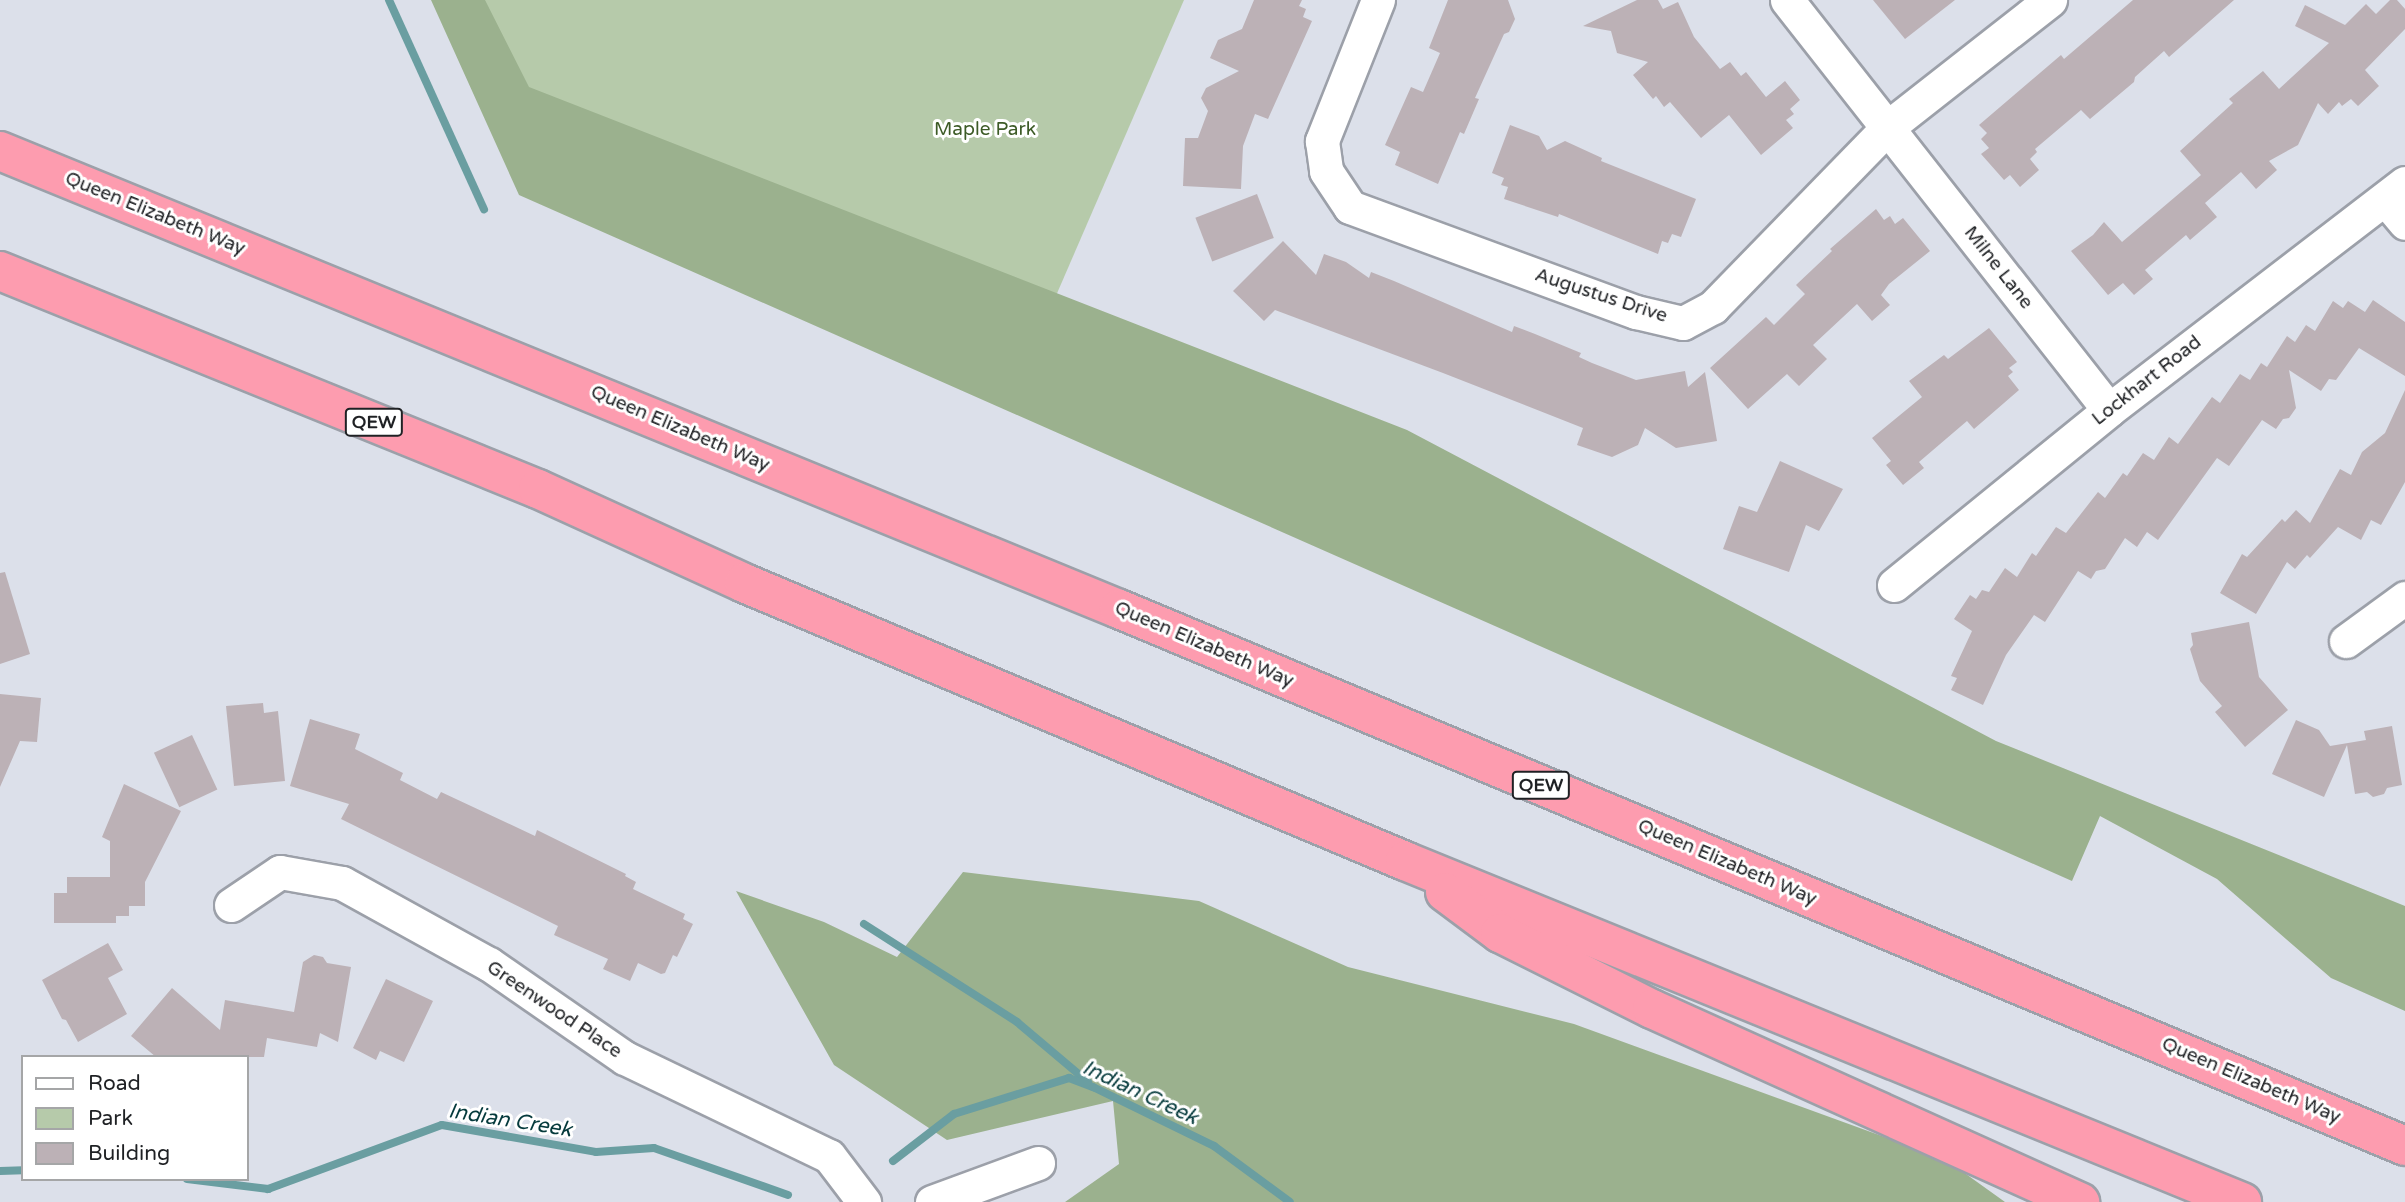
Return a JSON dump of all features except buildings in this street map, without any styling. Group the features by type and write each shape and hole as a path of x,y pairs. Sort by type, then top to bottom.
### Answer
{"highway":[{"name":"Queen Elizabeth Way","path":"0,151 1119,609 2405,1146"},
{"name":"QEW","path":"0,271 538,489 744,583 1405,861 2242,1202"},
{"path":"1405,861 1511,939 1652,1009 2080,1202"}],"street":[{"name":"Augustus Drive","path":"1378,0 1322,141 1326,171 1350,207 1636,312 1683,323 1713,307 1888,127 2050,0"},
{"name":"Milne Lane","path":"1787,0 2109,410"},
{"name":"Lockhart Road","path":"1894,585 2109,410 2398,202"},
{"path":"2346,641 2405,598"},
{"name":"Greenwood Place","path":"231,905 280,872 342,883 489,964 625,1058 830,1156 864,1202"},
{"path":"932,1202 1038,1163"}],"green space":[{"path":"431,0 485,0 529,87 1407,430 1996,741 2405,906 2405,1011 2331,978 2217,879 2100,816 2072,881 519,195"},
{"name":"Maple Park","path":"473,0 1184,0 1055,298 516,88"},
{"path":"963,872 1199,901 1348,967 1574,1024 1945,1159 2005,1202 1065,1202 1119,1164 1113,1101 947,1140 834,1065 736,891 824,922 897,957"}],"waterway":[{"path":"389,0 484,209"},
{"path":"864,924 1017,1022 1088,1082"},
{"name":"Indian Creek","path":"893,1161 954,1114 1069,1078 1214,1146 1290,1202"},
{"name":"Indian Creek","path":"203,1181 268,1189 442,1125 596,1152 654,1148 788,1195"},
{"name":"Indian Creek","path":"0,1171 21,1170"}]}
